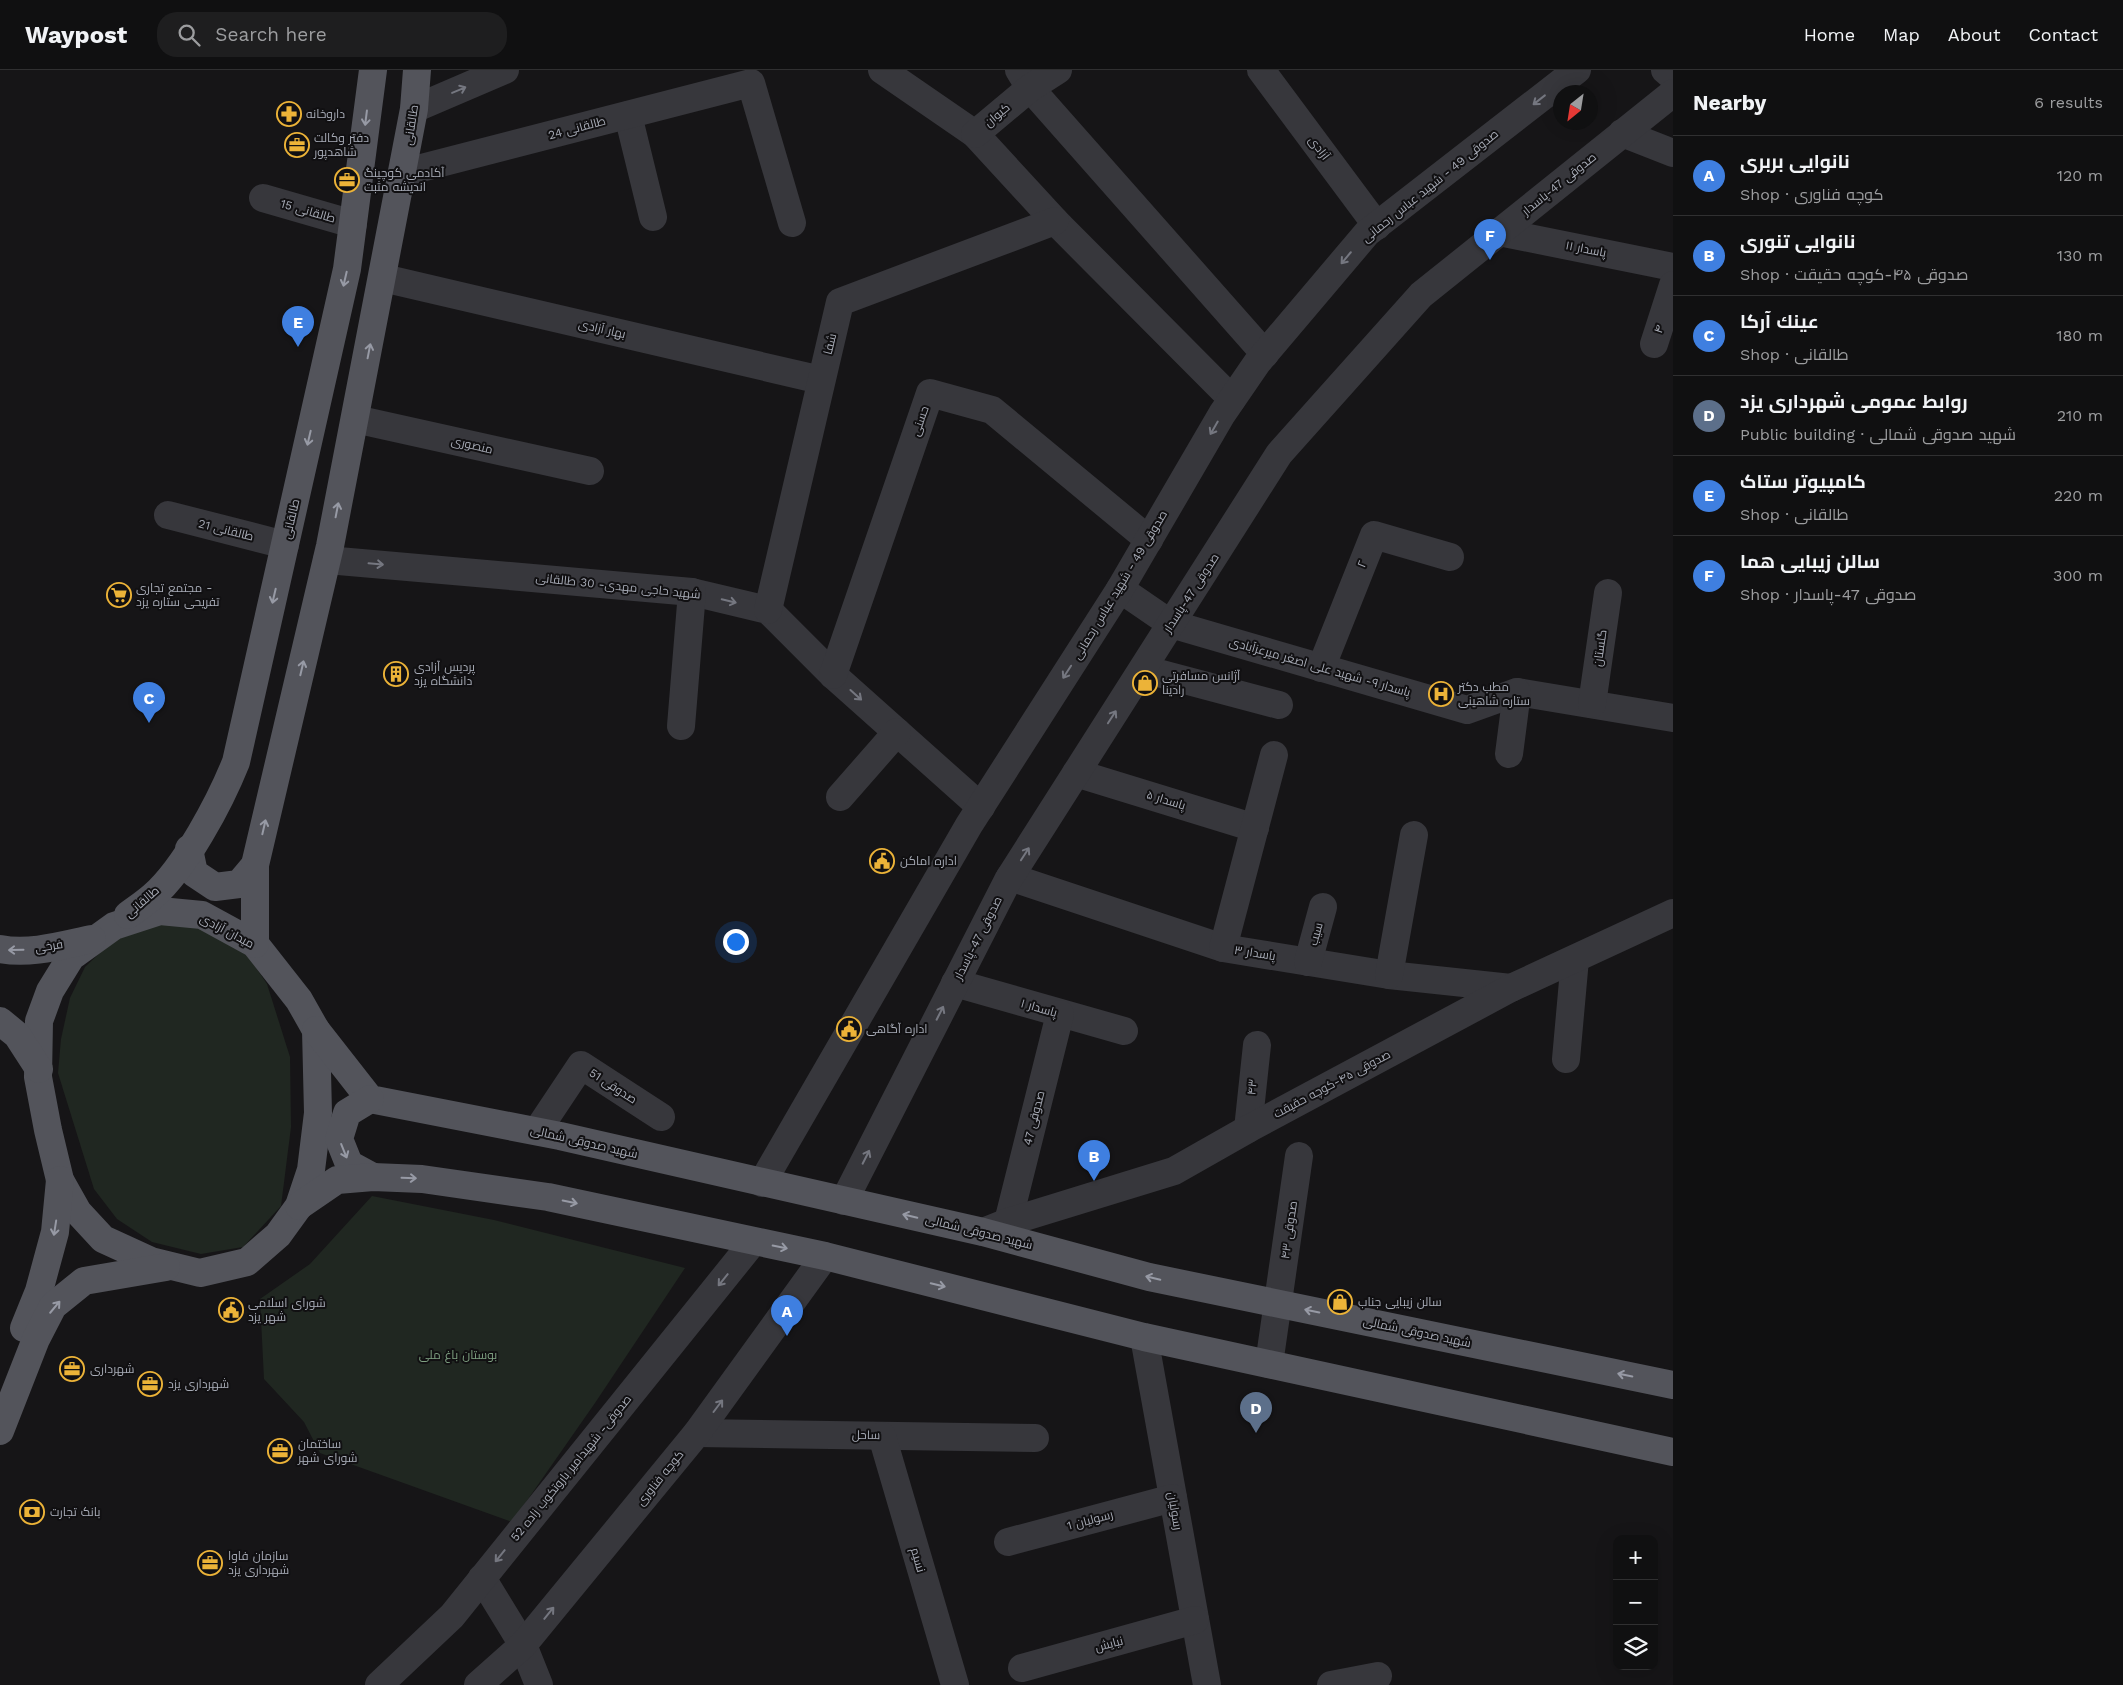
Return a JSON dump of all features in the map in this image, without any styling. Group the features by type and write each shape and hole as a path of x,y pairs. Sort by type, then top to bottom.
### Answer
{"main road":[{"name":"طالقانی","path":"106,932 154,895 179,865 221,800 236,762 347,269 372,70"},
{"name":"طالقانی","path":"255,944 255,865 327,560 383,278 414,109 417,70"},
{"path":"189,849 194,873 215,887 239,884 255,865"},
{"name":"میدان آزادی","path":"160,911 202,915 255,944 299,1000 316,1030 318,1113 311,1170 299,1206 278,1235 247,1262 200,1273 150,1261 103,1239 78,1212 60,1180 38,1077 39,1021 50,991 71,957 106,932 160,911"},
{"name":"فرخی","path":"0,949 12,951 47,948 106,932"},
{"path":"0,1021 17,1035 39,1069"},
{"path":"316,1030 370,1099 347,1114 339,1139 349,1164 373,1177"},
{"name":"شهید صدوقی شمالی","path":"370,1099 537,1131 983,1232 1149,1277 1673,1385"},
{"path":"299,1206 337,1180 373,1177 422,1179 548,1197 825,1256 1144,1337 1673,1452"},
{"path":"0,1392 39,1290 55,1232 60,1180"},
{"path":"0,1431 36,1338 53,1306 84,1281 130,1271 170,1266"}],"street":[{"path":"414,109 505,70"},
{"path":"882,70 975,134"},
{"name":"کیوان","path":"1058,70 1024,79 975,134 1055,221 1232,399"},
{"name":"آزادی","path":"1261,70 1377,226"},
{"name":"صدوقی 49 - شهید عباس رحمانی","path":"762,1183 981,807 1120,589 1232,399 1265,354 1367,234 1577,70"},
{"name":"صدوقی 47-پاسدار","path":"844,1201 1010,877 1279,454 1421,294 1622,133 1670,78"},
{"path":"1024,79 1265,354"},
{"name":"طالقانی 24","path":"402,173 751,83 792,223"},
{"path":"628,115 653,217"},
{"path":"1622,133 1673,153"},
{"name":"طالقانی 15","path":"263,198 353,224"},
{"name":"شفا","path":"768,610 840,302 1055,221"},
{"name":"پاسدار ۱۱","path":"1499,232 1673,267"},
{"name":"بهار آزادی","path":"383,278 821,380"},
{"name":"۴","path":"1654,344 1673,285"},
{"name":"حسنی","path":"833,674 930,393 992,410 1148,540"},
{"name":"منصوری","path":"355,419 590,471"},
{"name":"طالقانی 21","path":"168,515 285,545"},
{"name":"۲","path":"1321,668 1374,535 1450,557"},
{"name":"شهید حاجی مهدی- 30 طالقانی","path":"327,560 692,592 768,610"},
{"name":"پاسدار ۹- شهید علی اصغر میرعزآبادی","path":"1120,589 1171,624 1467,710 1517,692 1673,718"},
{"path":"681,726 692,592"},
{"name":"گلستان","path":"1592,704 1608,593"},
{"path":"768,610 833,674 981,807"},
{"path":"1143,669 1279,705"},
{"path":"1509,754 1517,692"},
{"path":"840,797 897,732"},
{"path":"1223,948 1274,755"},
{"name":"پاسدار ۵","path":"1076,773 1255,828"},
{"path":"1389,975 1414,835"},
{"name":"پاسدار ۳","path":"1010,877 1223,948 1389,975 1510,988"},
{"name":"سیب","path":"1308,962 1323,906"},
{"name":"صدوقی ۴۵-کوچه حقیقت","path":"983,1232 1008,1222 1174,1171 1510,988 1673,913"},
{"path":"1566,1059 1574,959"},
{"name":"پاسدار ۱","path":"955,983 1124,1031"},
{"name":"صدوقی 47","path":"1008,1222 1060,1014"},
{"name":"۴۳","path":"1248,1129 1257,1045"},
{"name":"صدوقی 51","path":"537,1131 581,1065 660,1117"},
{"name":"صدوقی ۴۳","path":"1269,1364 1299,1156"},
{"name":"52 صدوقی- شهیدامیر باروتکوب زاده","path":"379,1685 452,1616 753,1242"},
{"name":"کوچه فناوری","path":"478,1685 523,1645 697,1433 825,1256"},
{"name":"رسولیان","path":"1144,1337 1206,1685"},
{"name":"ساحل","path":"697,1433 1035,1438"},
{"name":"نسیم","path":"882,1436 955,1685"},
{"name":"رسولیان 1","path":"1008,1542 1173,1498"},
{"path":"482,1578 523,1645 539,1685"},
{"name":"نیایش","path":"1022,1668 1195,1620"},
{"path":"1331,1685 1378,1676"}],"green space":[{"path":"168,923 196,925 248,956 267,984 290,1057 291,1127 281,1206 243,1247 201,1254 152,1242 117,1219 94,1189 58,1073 61,1039 70,998 85,967 106,947 125,933"},
{"name":"بوستان باغ ملی","path":"372,1196 494,1220 685,1268 595,1403 512,1522 320,1453 304,1422 264,1379 260,1299 310,1264"}],"place":[{"name":"داروخانه","path":"289,114"},
{"name":"دفتر وکالت شاهدپور","path":"297,145"},
{"name":"آکادمی کوچینگ اندیشه مثبت","path":"347,180"},
{"name":"سالن زیبایی هما","path":"1490,260"},
{"name":"کامپیوتر ستاک","path":"298,347"},
{"name":"مجتمع تجاری - تفریحی ستاره یزد","path":"119,595"},
{"name":"پردیس آزادی دانشگاه یزد","path":"396,674"},
{"name":"آژانس مسافرتی رادینا","path":"1145,683"},
{"name":"مطب دکتر ستاره شاهینی","path":"1441,694"},
{"name":"عينك آركا","path":"149,723"},
{"name":"اداره اماکن","path":"882,861"},
{"name":"اداره آگاهی","path":"849,1029"},
{"name":"نانوایی تنوری","path":"1094,1181"},
{"name":"سالن زیبایی جناب","path":"1340,1302"},
{"name":"شورای اسلامی شهر یزد","path":"231,1310"},
{"name":"نانوایی بربری","path":"787,1336"},
{"name":"شهرداری","path":"72,1369"},
{"name":"شهرداری یزد","path":"150,1384"},
{"name":"روابط عمومی شهرداری یزد","path":"1256,1433"},
{"name":"ساختمان شورای شهر","path":"280,1451"},
{"name":"بانک تجارت","path":"32,1512"},
{"name":"سازمان فاوا شهرداری یزد","path":"210,1563"}]}
